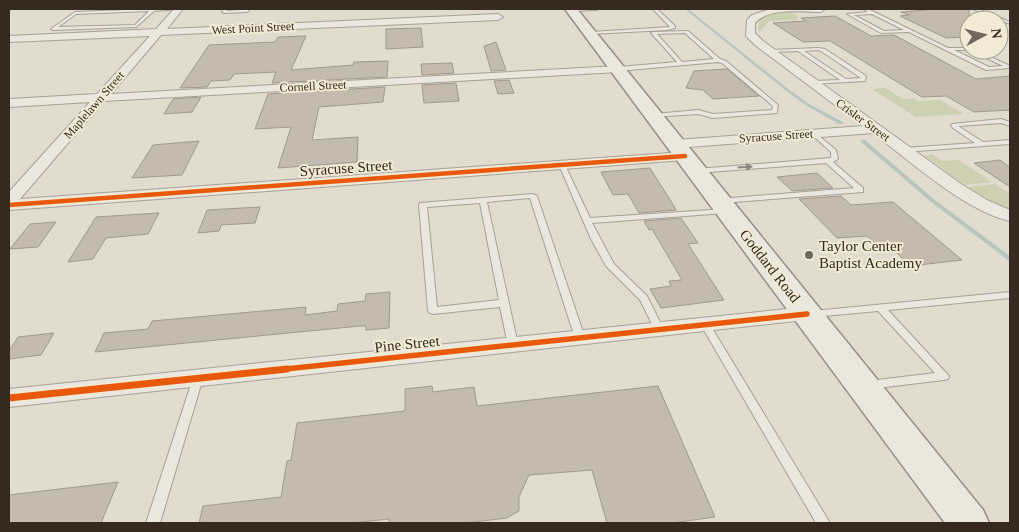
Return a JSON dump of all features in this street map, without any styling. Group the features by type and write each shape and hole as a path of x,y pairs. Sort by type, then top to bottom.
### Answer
{"main road":[{"name":"Goddard Road","path":"572,9 969,523"}],"street":[{"name":"Maplelawn Street","path":"9,203 179,9"},
{"name":"Crisler Street","path":"821,9 768,12 755,16 750,22 749,30 753,37 770,51 967,195 1010,216"},
{"name":"West Point Street","path":"9,39 158,33 499,13"},
{"name":"Cornell Street","path":"9,102 618,68"},
{"name":"Syracuse Street","path":"9,203 562,165 813,134 876,129"},
{"name":"Pine Street","path":"9,398 808,314"}],"lane":[{"path":"153,10 138,25 53,29 73,14 138,10 179,9"},
{"path":"226,9 224,12 247,11 248,9"},
{"path":"499,13 506,9"},
{"path":"572,9 596,9"},
{"path":"590,33 673,26 655,9"},
{"path":"865,9 959,55"},
{"path":"975,9 1010,23"},
{"path":"873,13 849,14 883,32 910,31"},
{"path":"93,36 103,27"},
{"path":"680,62 653,33 686,32 718,60"},
{"path":"946,49 959,49"},
{"path":"799,50 845,81"},
{"path":"770,51 823,50 864,77 864,80 814,83"},
{"path":"618,68 718,60 724,62 776,106 775,112 713,116 698,112 654,116"},
{"path":"969,60 988,69 1009,67 994,60"},
{"path":"981,144 954,127 954,125 1002,121 1010,124"},
{"path":"697,171 835,159 834,151 813,134"},
{"path":"904,150 1010,142"},
{"path":"586,221 860,190 828,161"},
{"path":"562,165 586,221 610,266 644,298 659,330"},
{"path":"504,303 433,310 423,205 533,196 580,338"},
{"path":"482,200 513,345"},
{"path":"808,314 1010,295"},
{"path":"863,386 944,376 880,307"},
{"path":"706,325 823,523"},
{"path":"153,523 198,378"}],"green space":[{"path":"791,12 798,16 796,20 769,21 761,31 758,31 761,20 764,17 774,13"},
{"path":"885,88 903,99 914,98 918,101 940,100 964,114 916,117 872,89"},
{"path":"932,154 942,161 959,160 992,182 965,185 925,156"},
{"path":"995,184 1010,194 1010,210 968,187"}],"building":[{"path":"922,9 969,9 959,10 959,37 946,38 900,16 909,15 901,12 926,10"},
{"path":"835,16 871,36 894,35 976,79 1010,76 1010,110 974,112 946,96 922,97 830,41 803,42 773,23 806,21 801,18"},
{"path":"421,28 423,47 386,49 386,29"},
{"path":"306,36 291,70 353,65 354,62 388,61 387,77 272,83 276,72 234,74 230,80 211,81 207,87 180,88 209,45 275,42 278,37"},
{"path":"496,42 506,70 491,71 484,46"},
{"path":"452,63 454,73 422,75 421,64"},
{"path":"727,69 759,96 713,99 703,90 686,88 694,71"},
{"path":"509,80 514,93 498,94 494,81"},
{"path":"456,83 459,101 424,103 422,85"},
{"path":"385,87 383,102 319,107 312,140 358,137 357,162 278,168 291,127 255,129 268,94"},
{"path":"201,97 192,112 164,114 173,99"},
{"path":"199,141 182,175 132,178 153,145"},
{"path":"1000,160 1010,167 1010,187 974,163"},
{"path":"650,168 676,210 639,213 628,194 613,195 601,172"},
{"path":"817,173 833,188 792,191 777,177"},
{"path":"841,196 851,205 893,202 962,260 910,266 889,245 879,246 867,236 837,238 799,199"},
{"path":"260,207 255,223 221,225 219,231 198,233 207,210"},
{"path":"159,213 148,234 106,238 93,259 68,262 96,217"},
{"path":"681,218 698,243 688,244 724,300 661,308 650,289 671,286 669,281 682,280 652,229 649,230 644,221"},
{"path":"56,222 38,247 10,249 30,224"},
{"path":"390,292 389,328 366,330 366,326 360,326 95,352 104,333 148,329 152,321 306,307 305,315 337,311 338,304 365,301 366,294"},
{"path":"54,333 41,355 9,359 9,351 18,337"},
{"path":"432,386 433,392 474,387 477,406 658,386 715,517 672,523 607,523 592,470 529,475 519,497 519,511 507,518 466,523 389,523 389,519 353,523 199,523 203,506 281,497 287,461 291,460 297,423 405,411 405,389"},
{"path":"118,482 101,523 9,523 9,495"}],"waterway":[{"path":"686,9 786,89 808,105 841,123"},
{"path":"863,141 933,201 1010,259"}],"cycle path":[{"path":"9,205 685,156"},
{"path":"9,398 807,314"}],"place":[{"name":"Taylor Center Baptist Academy","path":"809,255"}]}
